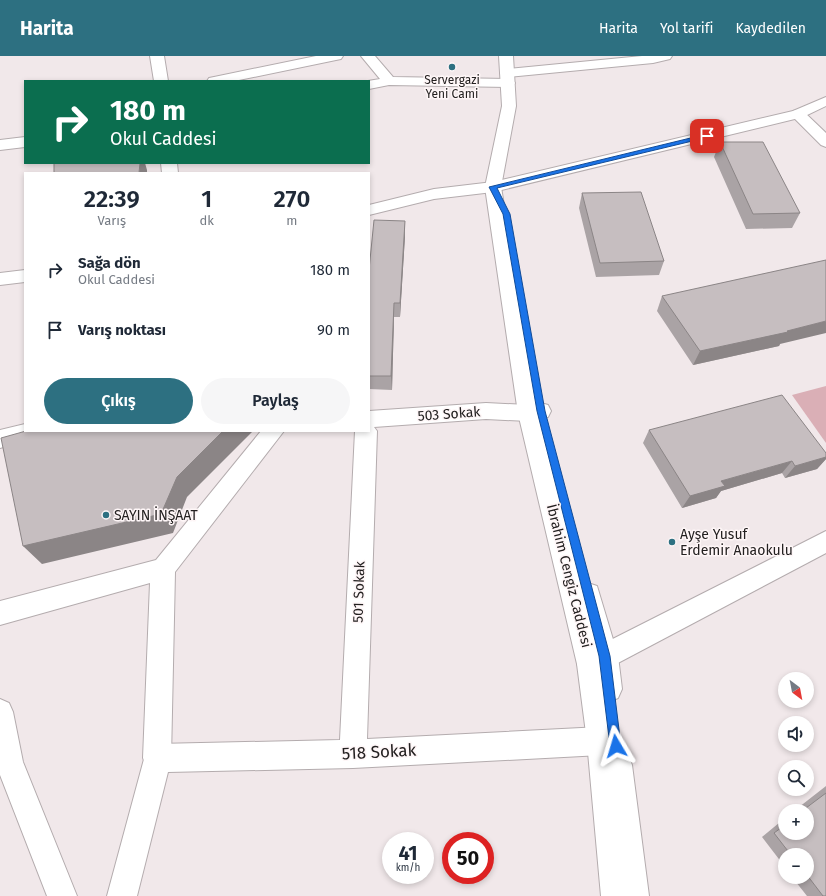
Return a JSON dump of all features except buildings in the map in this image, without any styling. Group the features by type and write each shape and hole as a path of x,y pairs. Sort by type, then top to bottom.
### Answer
{"street":[{"path":"157,56 161,80"},
{"path":"219,80 336,56"},
{"path":"368,56 389,81"},
{"name":"İbrahim Cengiz Caddesi","path":"506,56 510,106 493,187 534,412 598,660 634,896"},
{"path":"370,85 389,81 508,78 656,57"},
{"path":"370,210 434,194 493,187 798,114 826,101"},
{"path":"798,114 826,142"},
{"path":"0,145 24,142"},
{"path":"0,280 24,276"},
{"name":"503 Sokak","path":"370,419 486,411 534,412"},
{"path":"0,440 28,432"},
{"path":"122,896 156,758 164,569 272,432"},
{"name":"501 Sokak","path":"353,754 366,432"},
{"path":"598,660 826,540"},
{"path":"0,613 164,569"},
{"name":"İbrahim Cengiz Caddesi","path":"598,660 601,741 616,896"},
{"path":"0,712 9,762 62,896"},
{"name":"518 Sokak","path":"156,758 353,754 601,741"}],"shaded area":[{"path":"826,386 826,443 792,395"}],"place":[{"name":"Servergazi Yeni Cami","path":"452,67"},
{"name":"SAYIN İNŞAAT","path":"106,515"},
{"name":"Ayşe Yusuf Erdemir Anaokulu","path":"672,542"}],"route":[{"path":"616,746 605,656 541,411 507,214 493,187 707,136"}]}
